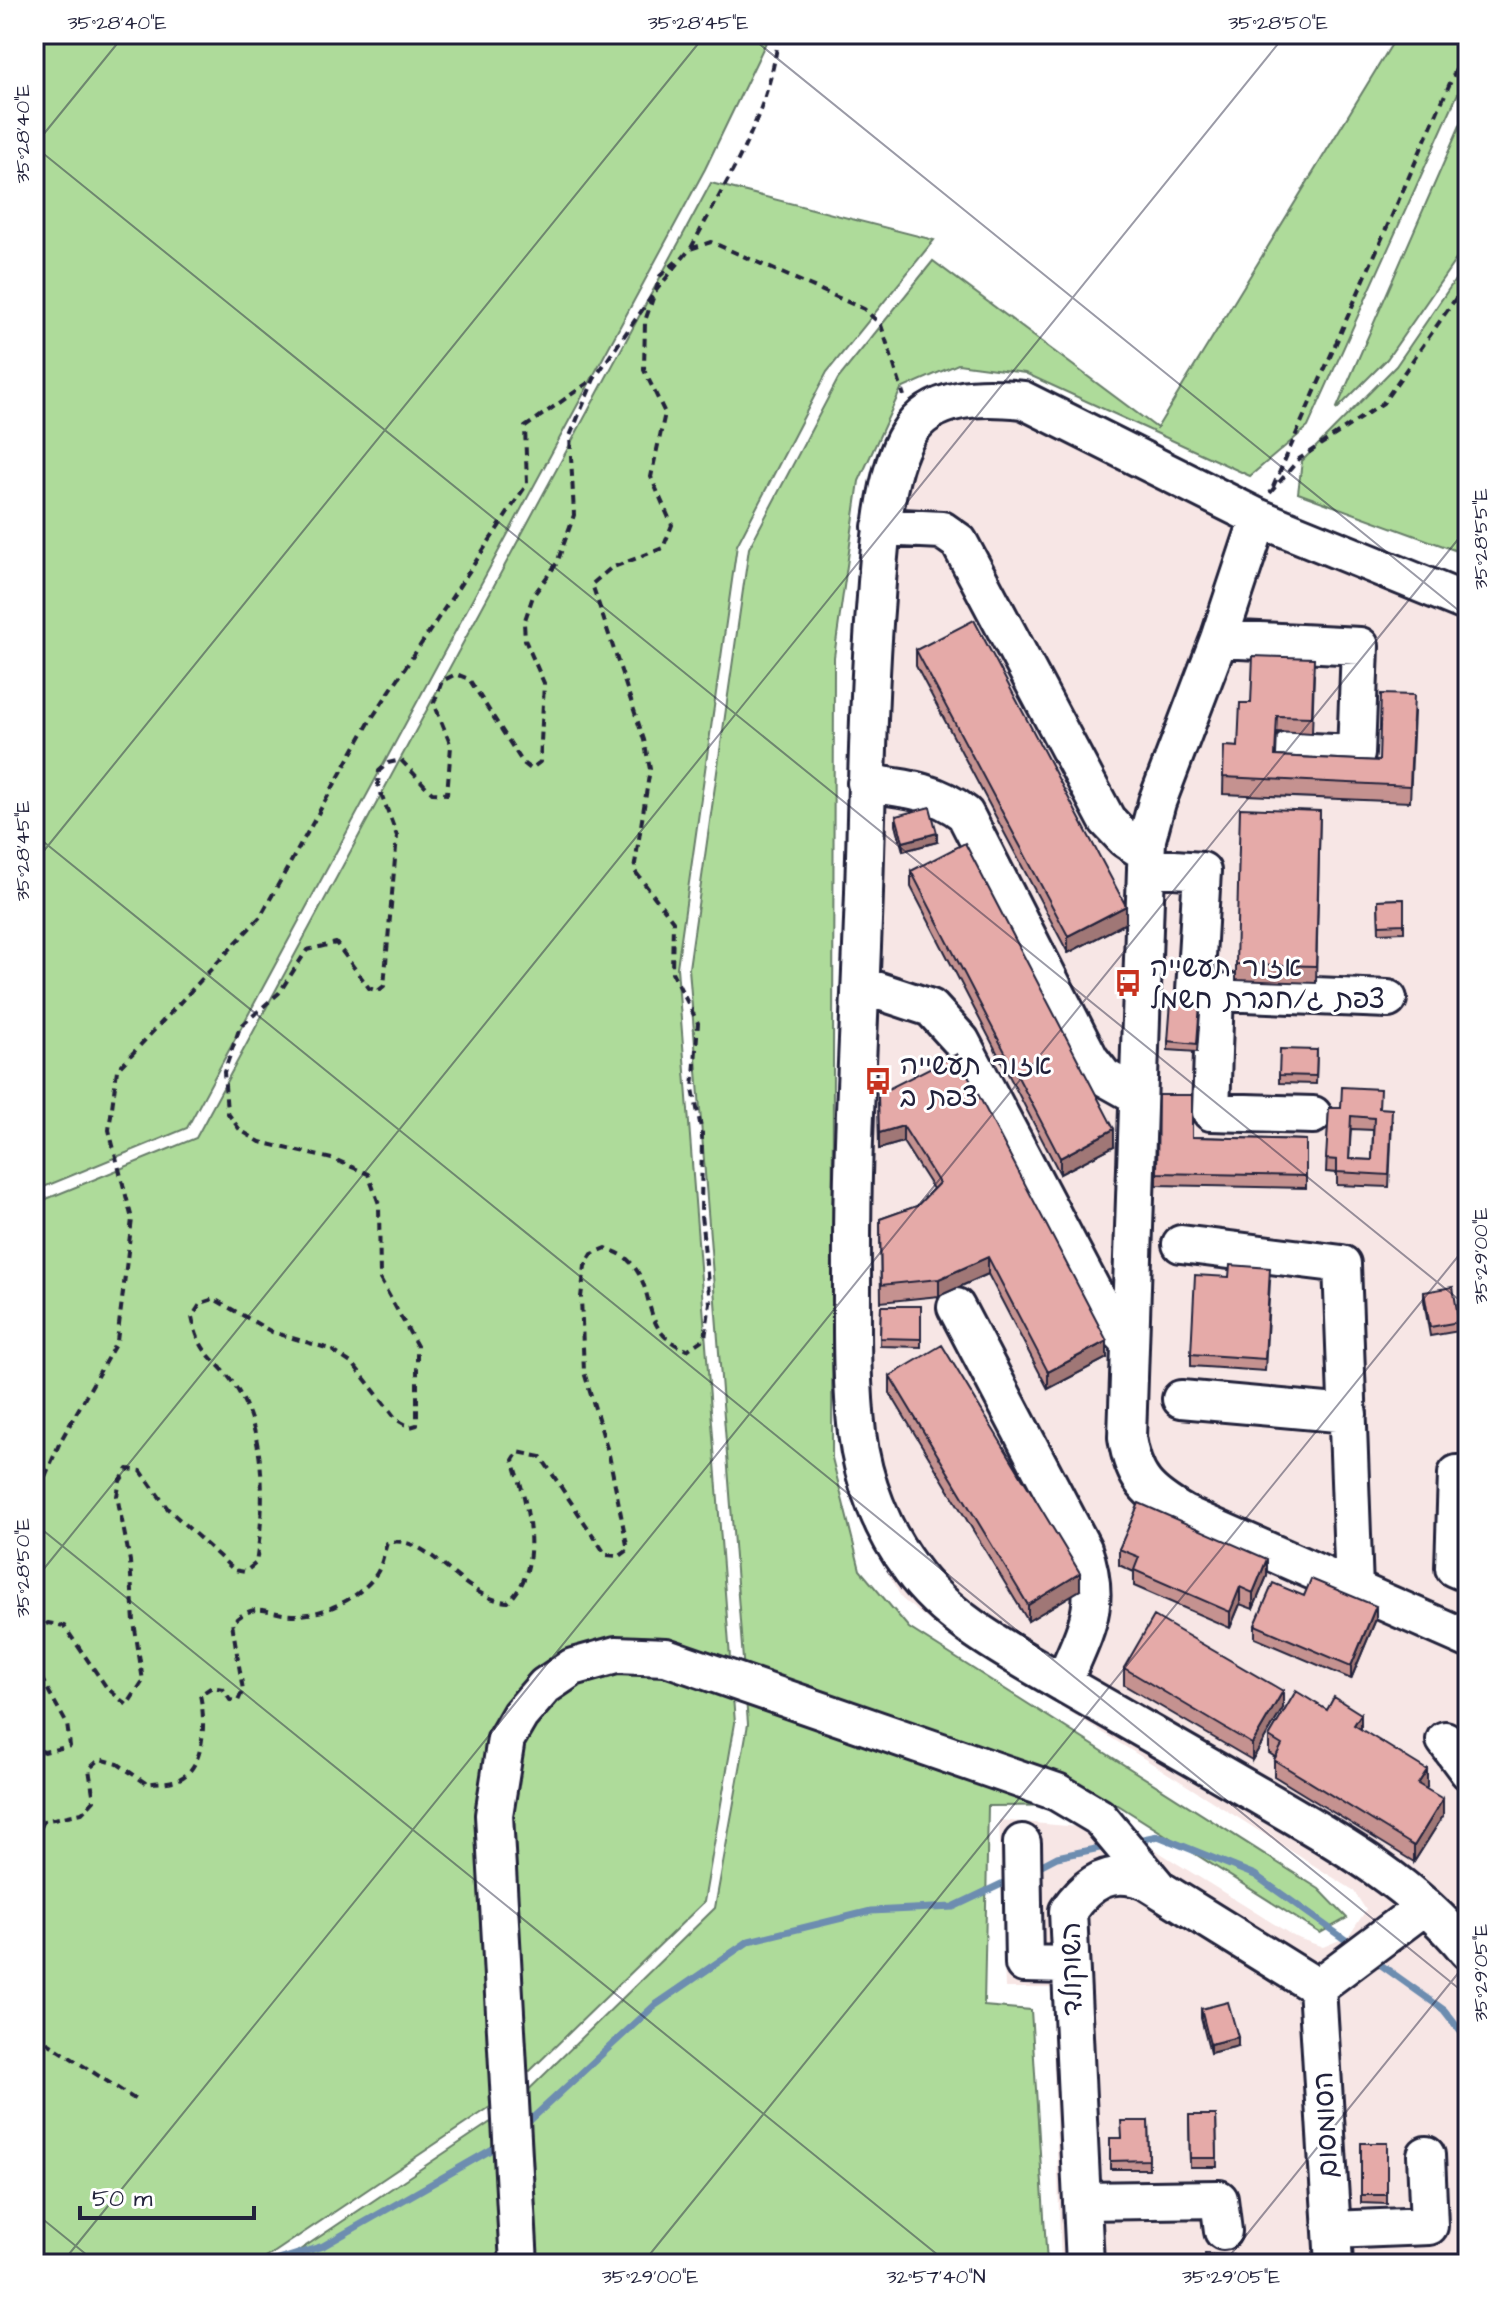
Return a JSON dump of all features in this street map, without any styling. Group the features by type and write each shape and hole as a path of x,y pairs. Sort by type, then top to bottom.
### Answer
{"street":[{"path":"1468,603 1262,502 1023,400 983,396 952,402 921,417 906,436 881,527 866,717 861,985 852,1223 852,1366 858,1437 868,1486 898,1548 940,1602 1063,1683 1353,1850 1444,1921 1468,1951"},
{"path":"1262,502 1219,639 1157,802 1146,860 1127,1437 1131,1462 1156,1498 1184,1514 1468,1639"},
{"path":"881,527 942,530 959,542 1107,820 1146,860 1202,871 1195,991 1388,999"},
{"path":"1219,639 1360,646 1356,754 1289,751"},
{"path":"866,783 922,790 947,800 965,814 1090,1059 1104,1077 1138,1096"},
{"path":"861,985 931,1008 961,1041 1107,1318 1130,1342"},
{"path":"1215,991 1211,1112 1313,1115"},
{"path":"1181,1244 1342,1264 1354,1589"},
{"path":"956,1307 1083,1549 1093,1576 1093,1606 1063,1683"},
{"path":"1181,1399 1348,1414"},
{"path":"1457,1474 1454,1568 1468,1574"},
{"path":"519,2264 494,1815 506,1739 520,1715 545,1686 573,1667 616,1655 666,1657 1057,1792 1099,1817 1159,1889"},
{"path":"1445,1740 1468,1771"},
{"path":"1022,1843 1024,1964 1070,1965"},
{"name":"השוקולד","path":"1085,2264 1068,1911 1095,1881 1111,1875 1131,1875 1159,1889 1317,1987"},
{"path":"1317,1987 1425,1906"},
{"name":"הסומסום","path":"1317,1987 1333,2247"},
{"path":"1333,2247 1429,2226 1426,2155"},
{"path":"1082,2201 1219,2199 1223,2231"}],"path":[{"path":"34,1632 48,1623 64,1626 107,1688 127,1705 143,1681 134,1622 130,1561 117,1496 120,1481 128,1469 141,1471 168,1509 234,1570 245,1572 256,1563 261,1528 257,1433 237,1388 197,1344 192,1317 201,1303 214,1299 272,1332 330,1349 354,1365 397,1420 410,1427 417,1425 417,1346 380,1279 379,1204 368,1174 336,1160 260,1142 240,1130 227,1112 224,1072 240,1027 279,993 307,950 336,943 369,988 378,991 384,986 397,836 378,785 379,771 388,763 401,760 432,793 447,794 451,746 434,703 442,681 456,674 469,679 523,763 531,769 540,762 544,683 525,640 524,623 533,596 557,563 574,515 570,436 594,379 654,293 690,249 758,122 773,78 779,34"},
{"path":"1262,502 1468,42"},
{"path":"690,249 711,242 864,309 881,325 904,396 915,402"},
{"path":"1262,502 1299,459 1383,403 1456,298 1468,251"},
{"path":"34,1882 38,1876 36,1835 44,1821 82,1813 94,1800 89,1769 100,1759 118,1764 147,1784 176,1781 199,1757 203,1735 200,1695 212,1687 223,1689 230,1700 238,1701 243,1690 232,1623 242,1614 255,1608 295,1615 349,1600 377,1573 387,1543 401,1539 414,1543 470,1590 493,1601 508,1602 523,1586 528,1551 530,1518 513,1460 518,1452 541,1457 606,1555 620,1556 628,1550 609,1455 584,1372 581,1297 585,1266 592,1254 606,1248 628,1259 638,1275 658,1332 669,1343 687,1350 705,1338 710,1303 701,1215 702,1133 693,1089 698,1023 672,972 673,921 634,870 650,769 644,740 592,584 611,568 663,548 672,525 651,477 665,413 644,370 645,321 654,293"},
{"path":"34,1502 60,1442 117,1341 132,1219 109,1130 117,1070 260,917 370,721 527,484 525,427 594,379"},
{"path":"34,1665 67,1724 70,1746 44,1752 34,1747"},
{"path":"34,2034 136,2100"}],"shaded area":[{"path":"960,384 1468,590 1468,2264 1061,2264 1051,1988 1005,1988 999,1820 1125,1831 1295,1937 1323,1947 1349,1936 1366,1910 1353,1890 946,1634 902,1599 874,1548 852,1487 848,852 861,545 870,490 883,454"}],"green space":[{"path":"34,34 770,34 705,169 187,1128 34,1191"},
{"path":"1398,34 1468,34 1468,71 1308,427 1250,476 1025,373 958,364 901,389 859,481 834,657 832,1458 860,1570 909,1628 1319,1889 1347,1918 1320,1933 1118,1805 988,1806 984,2006 1031,2010 1047,2264 279,2264 507,2111 715,1908 748,1724 689,968 749,548 838,379 933,261 1157,428"},
{"path":"1468,107 1468,242 1387,359 1336,410"},
{"path":"711,183 934,240 827,372 737,545 677,967 735,1723 704,1902 499,2101 257,2264 34,2264 34,1204 196,1138"},
{"path":"1468,261 1468,555 1298,493 1302,461 1396,366"}],"building":[{"path":"974,620 1126,906 1068,936 916,650"},
{"path":"1253,656 1314,658 1312,717 1277,716 1275,756 1379,761 1381,694 1414,695 1410,786 1223,777 1224,746 1238,747 1240,703 1251,703"},
{"path":"930,807 937,833 903,842 896,816"},
{"path":"1240,808 1320,811 1316,966 1236,964"},
{"path":"1462,816 1468,816 1468,950"},
{"path":"965,843 1114,1129 1060,1158 911,871"},
{"path":"1404,899 1404,924 1379,925 1378,900"},
{"path":"1171,1002 1200,1004 1197,1044 1168,1041"},
{"path":"1280,1049 1317,1050 1316,1076 1279,1075"},
{"path":"957,1054 1107,1341 1048,1372 988,1257 939,1279 881,1285 880,1219 917,1206 939,1183 903,1126 879,1133 878,1094"},
{"path":"1342,1087 1380,1089 1379,1108 1392,1109 1389,1175 1337,1172 1337,1160 1326,1159 1329,1108 1341,1108","holes":["1351,1116 1374,1118 1372,1160 1349,1159"]},
{"path":"1158,1095 1192,1095 1192,1137 1306,1140 1306,1176 1157,1173"},
{"path":"1230,1265 1270,1268 1265,1359 1191,1354 1195,1275 1229,1277"},
{"path":"1453,1287 1459,1322 1430,1327 1424,1292"},
{"path":"881,1306 921,1306 921,1339 880,1338"},
{"path":"942,1345 1080,1573 1028,1605 890,1376"},
{"path":"1139,1503 1267,1559 1253,1593 1240,1587 1230,1612 1134,1570 1139,1557 1119,1549"},
{"path":"1311,1579 1376,1606 1351,1666 1255,1625 1273,1583 1304,1596"},
{"path":"1154,1616 1283,1691 1252,1744 1124,1668"},
{"path":"1296,1691 1327,1710 1334,1697 1361,1714 1354,1725 1427,1770 1418,1784 1443,1799 1414,1846 1274,1760 1282,1745 1269,1737"},
{"path":"1468,1711 1468,1730 1459,1718"},
{"path":"1228,2002 1238,2037 1210,2044 1201,2009"},
{"path":"1189,2115 1216,2115 1217,2158 1190,2158"},
{"path":"1121,2121 1148,2121 1149,2160 1110,2161 1110,2138 1122,2138"},
{"path":"1361,2143 1387,2143 1387,2195 1361,2195"},
{"path":"1205,2254 1233,2255 1233,2264 1205,2264"},
{"path":"1468,2255 1468,2264 1389,2264 1389,2260"}],"waterway":[{"path":"1133,1841 1158,1836 1255,1875 1354,1946"},
{"path":"1034,1869 1057,1857 1109,1846"},
{"path":"525,2125 654,2006 749,1941 871,1911 953,1907 1012,1879"},
{"path":"1374,1960 1444,2010 1468,2041"},
{"path":"266,2264 323,2246 503,2143"}],"place":[{"name":"אזור תעשייה צפת ג/חברת חשמל","path":"1128,983"},
{"name":"אזור תעשייה צפת ב","path":"878,1081"}]}
